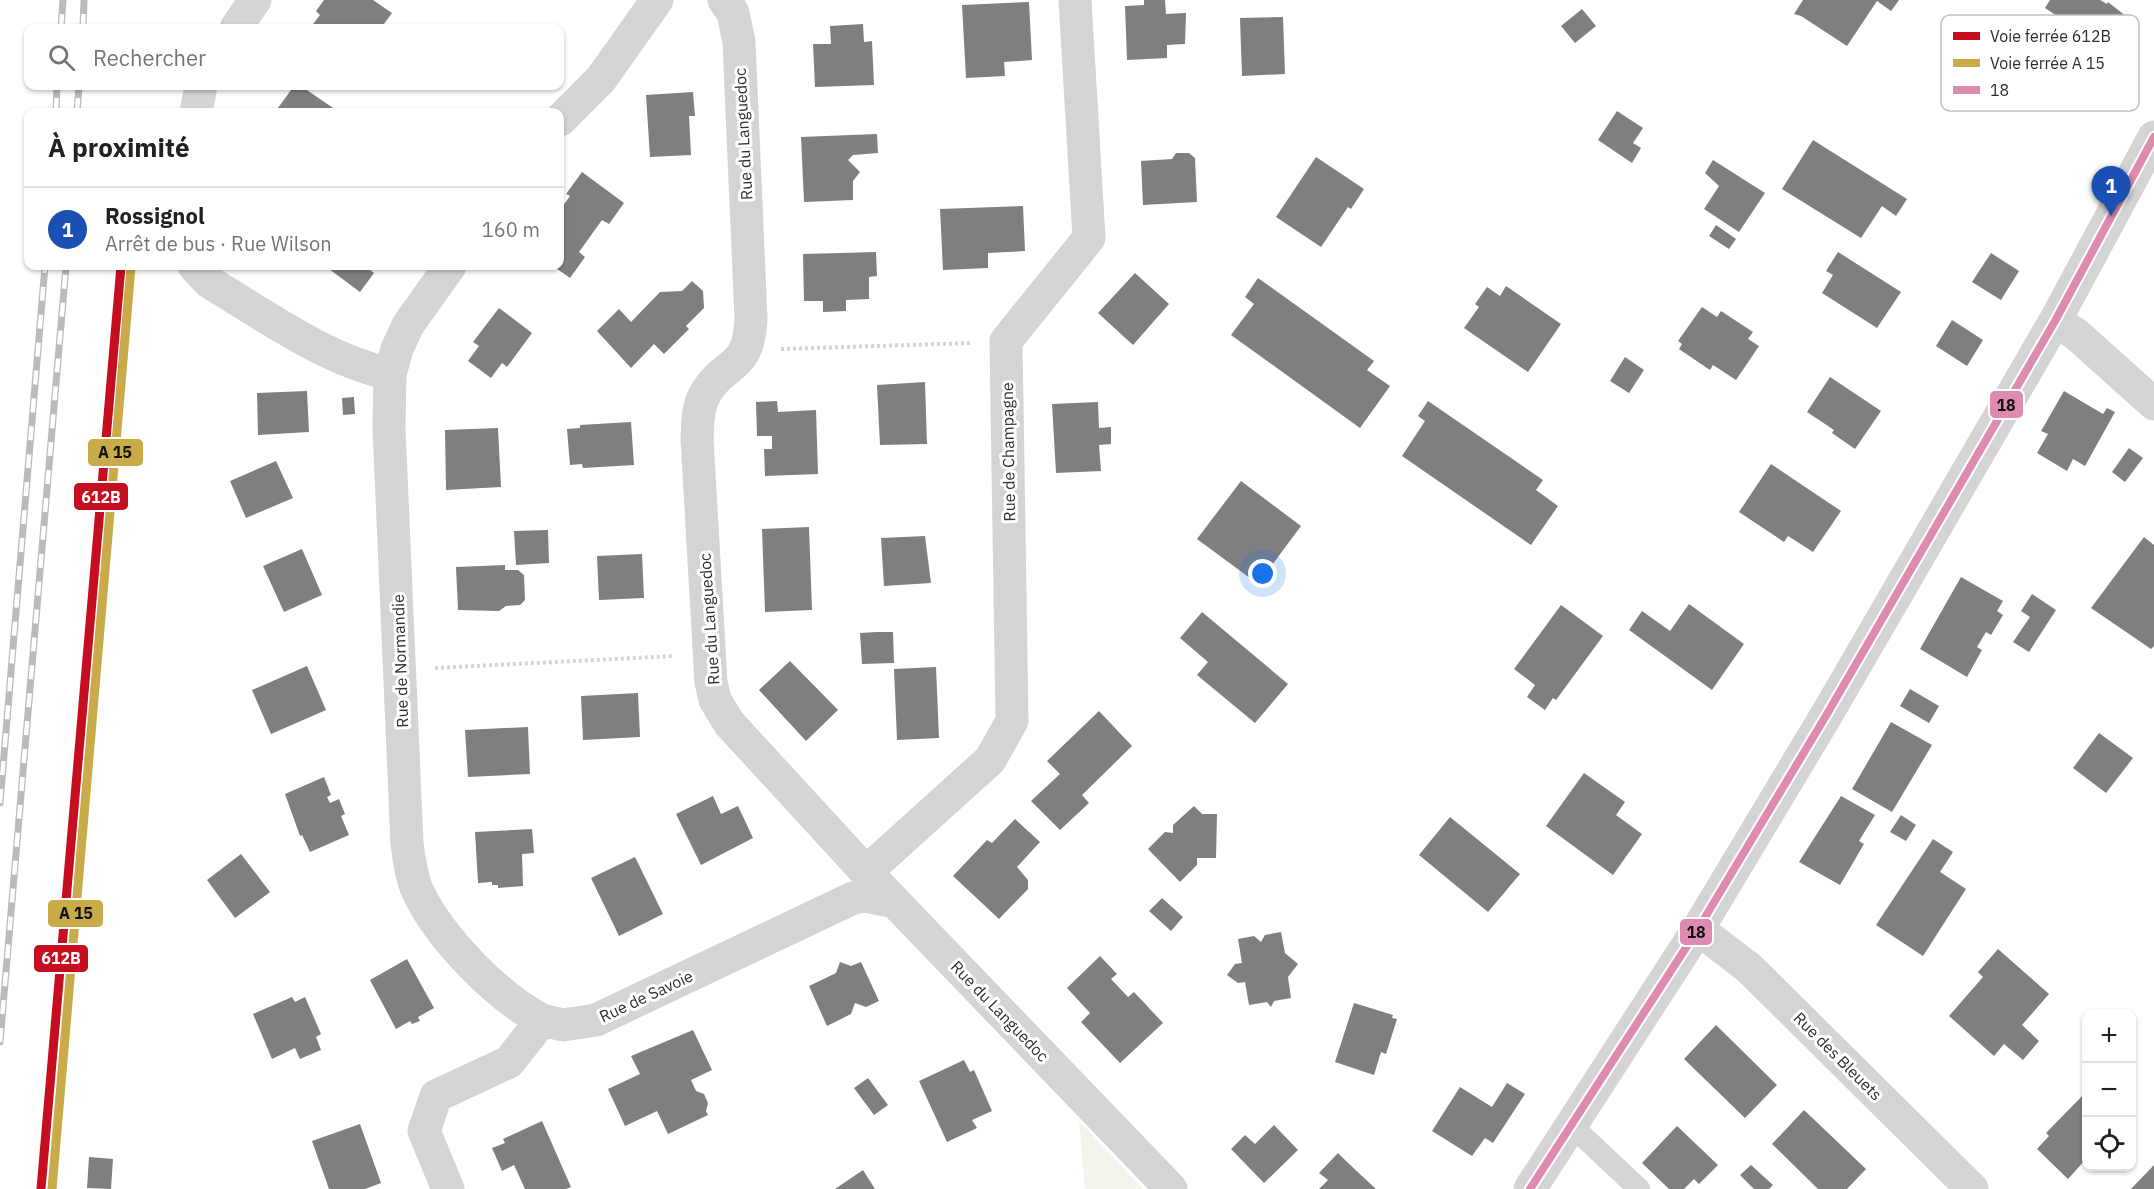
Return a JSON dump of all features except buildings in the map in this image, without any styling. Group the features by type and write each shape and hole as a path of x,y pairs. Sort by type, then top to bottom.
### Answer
{"street":[{"path":"239,24 255,0"},
{"path":"564,116 601,79 657,0"},
{"name":"Rue du Languedoc","path":"723,0 733,13 739,42 751,318 748,347 740,359 716,381 703,397 699,416 697,439 711,682 715,700 721,713 866,872 1170,1189"},
{"path":"1006,341 1089,238 1074,0"},
{"path":"197,108 200,90"},
{"path":"1530,1189 1698,929 1827,714 2055,321 2154,137"},
{"path":"198,270 209,282 335,356 362,368 390,374"},
{"name":"Rue de Normandie","path":"447,270 408,325 390,374 389,428 407,843 411,871 418,892 461,951 500,992 520,1009 542,1020"},
{"path":"2055,321 2076,334 2154,404"},
{"name":"Rue de Champagne","path":"866,872 990,760 1012,721 1006,341"},
{"name":"Rue de Savoie","path":"542,1020 563,1025 581,1024 605,1016 853,898 866,896 895,902"},
{"name":"Rue des Bleuets","path":"1698,929 1749,968 1972,1189"},
{"path":"448,1189 424,1131 436,1096 509,1062 542,1020"}],"lane":[{"path":"1571,1125 1639,1189"}],"path":[{"path":"748,347 801,350 1006,341"},
{"path":"401,670 710,654"}],"shaded area":[{"path":"1079,1121 1143,1189 1085,1189"}],"railway":[{"path":"61,24 63,0"},
{"path":"83,24 84,0"},
{"path":"56,108 57,90"},
{"path":"77,108 79,90"},
{"path":"0,803 45,270"},
{"path":"0,1042 66,270"}],"rail line":[{"name":"612B","path":"41,1189 121,270"}],"transit line":[{"name":"18","path":"1530,1189 1698,929 1827,714 2055,321 2154,137"},
{"path":"52,1189 131,270"}],"place":[{"name":"Rossignol","path":"2111,216"}]}
